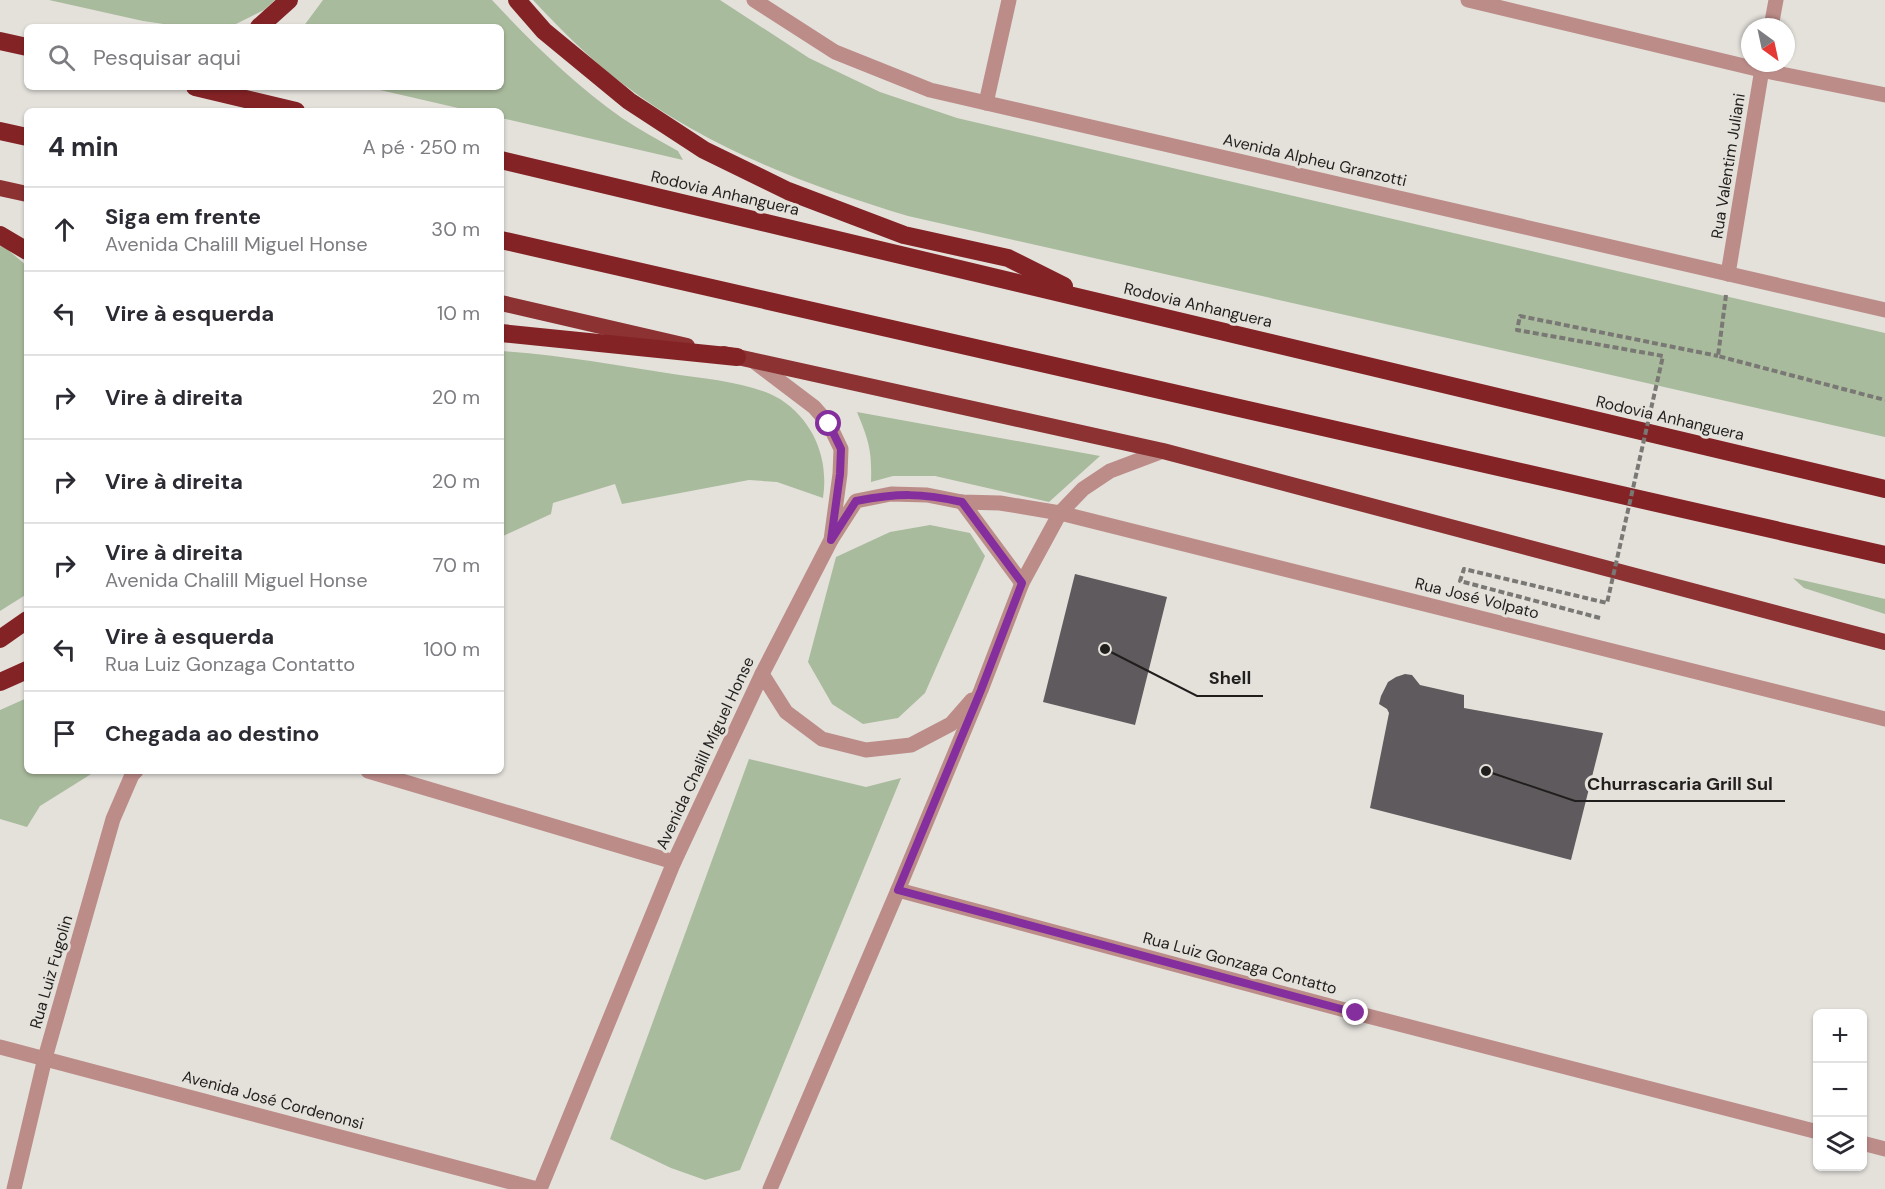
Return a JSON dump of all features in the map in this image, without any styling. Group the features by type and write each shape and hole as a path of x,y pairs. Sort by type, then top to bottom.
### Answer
{"highway":[{"path":"262,24 289,0"},
{"path":"517,0 544,31 629,100 704,150 788,191 904,236 1008,258 1090,300"},
{"path":"0,41 24,46"},
{"path":"208,90 283,108"},
{"path":"0,131 24,136"},
{"name":"Rodovia Anhanguera","path":"504,161 1885,489"},
{"path":"0,188 24,193"},
{"path":"0,235 24,249"},
{"path":"504,241 1885,555"},
{"path":"504,304 1163,451 1885,642"},
{"path":"504,333 745,359"},
{"path":"0,639 24,622"},
{"path":"0,682 24,671"}],"street":[{"name":"Avenida Alpheu Granzotti","path":"754,0 835,52 930,90 1885,310"},
{"path":"986,103 1009,0"},
{"path":"1467,0 1741,62"},
{"path":"1773,18 1776,0"},
{"name":"Rua Valentim Juliani","path":"1728,274 1761,72"},
{"path":"1784,72 1885,95"},
{"name":"Avenida Chalill Miguel Honse","path":"538,1189 674,862 762,674 831,540 841,449 829,424 814,407 745,359"},
{"path":"770,1189 898,890 981,690 1022,583 1060,513 1083,489 1110,471 1163,451"},
{"name":"Rua José Volpato","path":"831,540 856,501 891,494 927,495 962,502 1008,504 1060,513 1885,719"},
{"path":"962,502 1022,583"},
{"path":"762,674 786,712 822,739 866,750 911,745 931,735 951,724 981,690"},
{"name":"Rua Luiz Fugolin","path":"14,1189 45,1058 113,819 133,774"},
{"path":"378,774 674,862"},
{"name":"Rua Luiz Gonzaga Contatto","path":"898,890 1345,1010 1813,1131"},
{"name":"Avenida José Cordenonsi","path":"0,1047 538,1189"},
{"path":"1867,1144 1885,1149"}],"path":[{"path":"1718,356 1728,274"},
{"path":"1600,618 1460,581 1464,569 1607,603 1664,356 1517,330 1520,316 1718,356 1885,400"}],"green space":[{"path":"49,0 275,0 264,10 236,24 164,24"},
{"path":"323,0 492,0 570,77 622,118 678,151 683,160 504,119 504,108 458,108 380,90 504,90 504,24 305,24"},
{"path":"533,0 720,0 809,58 880,92 957,118 1885,333 1885,437 908,216 796,178 724,146 689,127 655,107 623,84 576,44"},
{"path":"0,246 24,263 24,596 0,611"},
{"path":"504,351 713,380 742,385 768,393 780,399 802,418 816,442 824,469 823,498 777,482 749,480 622,504 615,484 553,503 551,514 504,536"},
{"path":"857,412 1100,456 1049,502 935,476 893,476 871,482 869,446"},
{"path":"930,525 970,533 985,556 925,693 898,718 863,724 832,704 808,662 836,557 890,532"},
{"path":"1793,578 1885,599 1885,614 1804,588"},
{"path":"24,699 24,774 91,774 40,806 27,827 0,819 0,710"},
{"path":"749,759 866,787 901,778 740,1170 705,1180 671,1168 610,1139"}],"building":[{"path":"1075,574 1167,597 1135,725 1043,702"},
{"path":"1405,674 1412,675 1420,685 1464,695 1464,708 1603,733 1571,860 1370,808 1389,713 1379,704 1381,696 1388,682"}],"place":[{"name":"Shell","path":"1105,649"},
{"name":"Churrascaria Grill Sul","path":"1486,771"}],"route":[{"path":"829,424 841,449 831,540 856,501 891,494 927,495 962,502 1022,583 981,690 898,890 1356,1013"}]}
